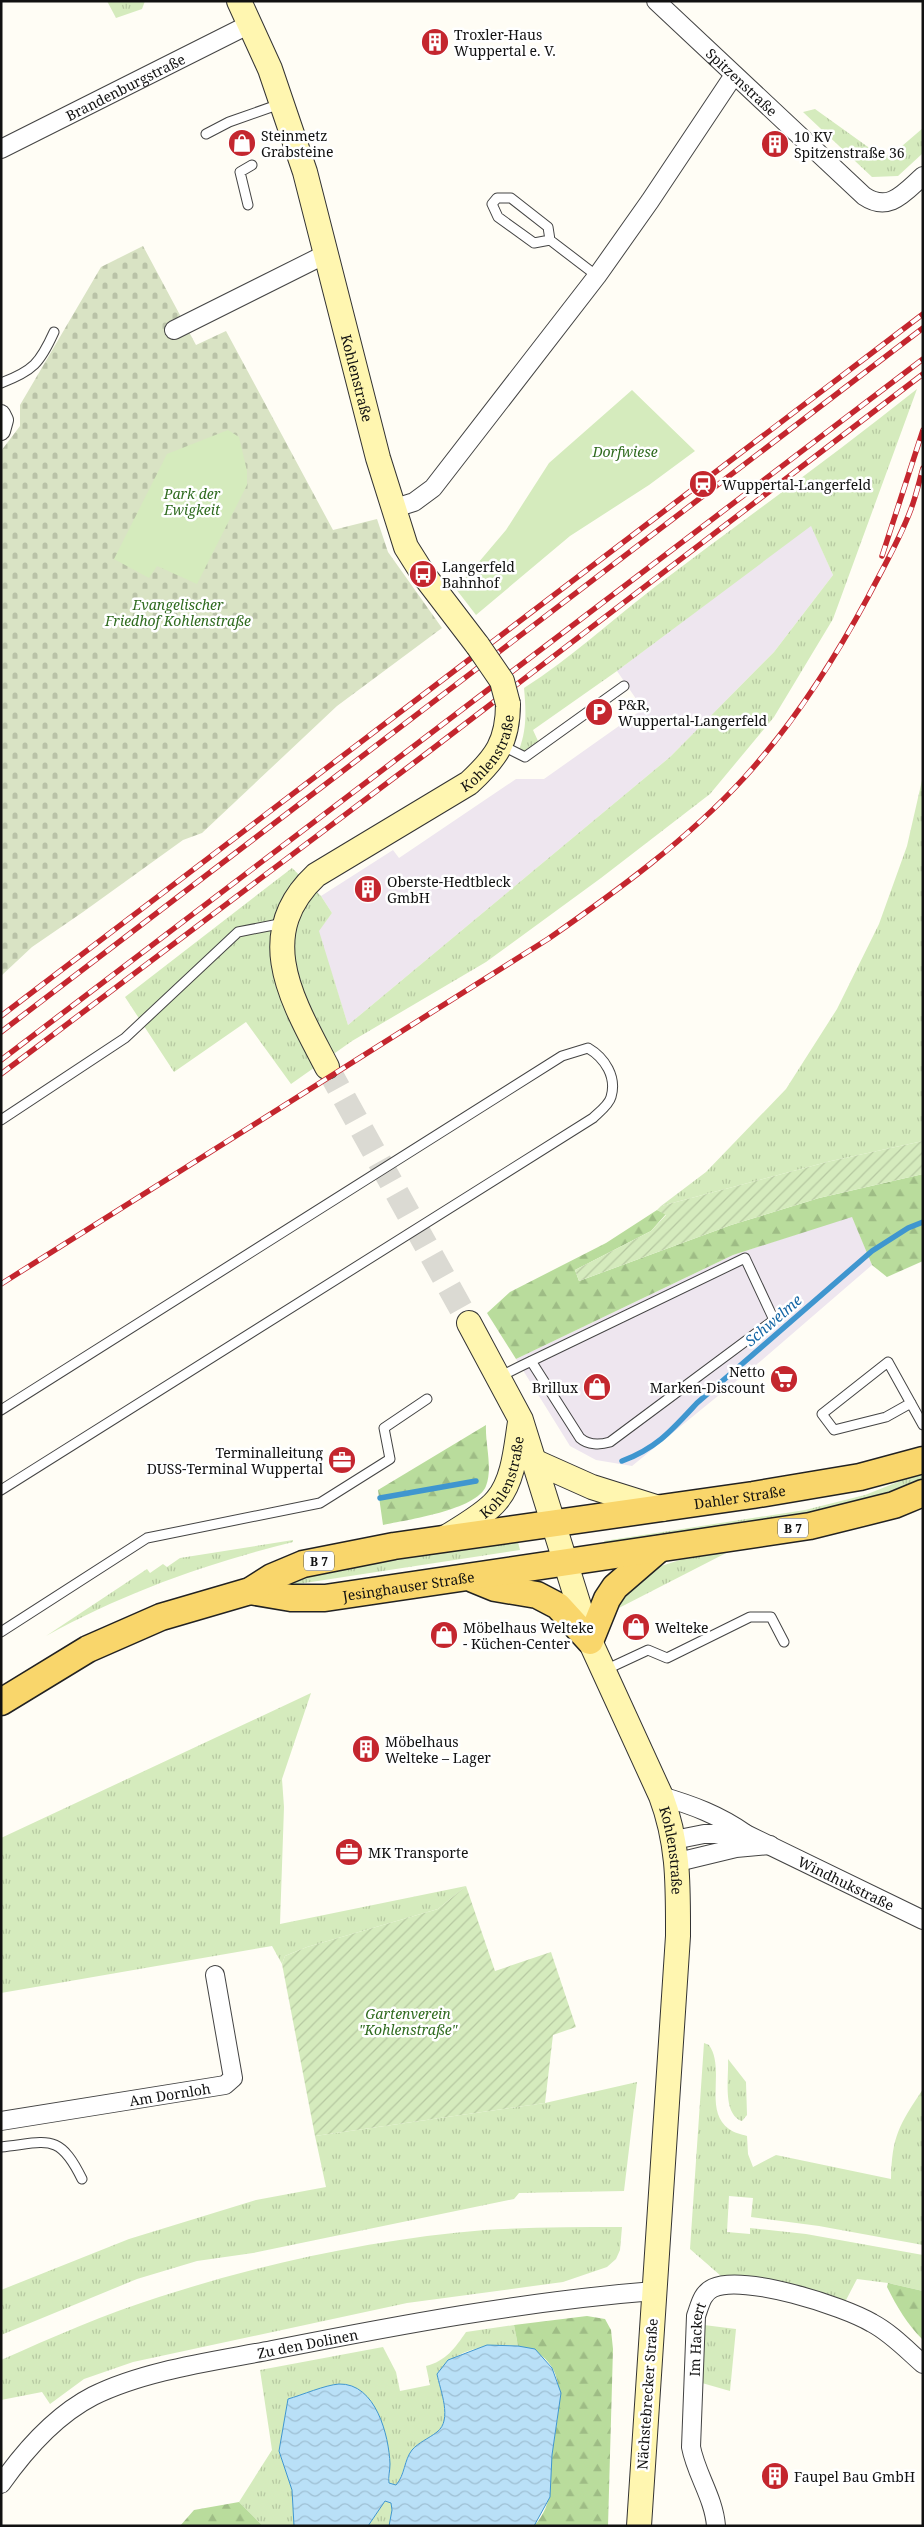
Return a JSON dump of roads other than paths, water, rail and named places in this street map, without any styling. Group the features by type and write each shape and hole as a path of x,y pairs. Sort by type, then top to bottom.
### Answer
{"main road":[{"name":"Dahler Straße","path":"554,1524 662,1509 860,1477 923,1460"},
{"name":"B 7","path":"566,1563 810,1526 886,1507 923,1493"},
{"name":"Jesinghauser Straße","path":"1,1702 88,1649 161,1618 250,1591 272,1577 303,1564 394,1546 554,1524"},
{"path":"467,1577 495,1588 537,1596 558,1606 590,1641 615,1587 638,1565 660,1548"},
{"name":"Jesinghauser Straße","path":"250,1591 292,1598 325,1598 566,1563"}],"street":[{"name":"Kohlenstraße","path":"240,1 282,103 294,150 326,254 392,509 406,547 423,574 502,681 508,704 508,722 501,745 494,758 469,783 316,875 297,896 284,923 280,951 285,974 298,1010 327,1067"},
{"name":"Spitzenstraße","path":"656,1 870,201 884,204 892,202 923,176"},
{"name":"Brandenburgstraße","path":"1,150 250,24"},
{"path":"392,509 414,502 433,488 597,276 650,201 734,75"},
{"path":"174,330 326,254"},
{"name":"Kohlenstraße","path":"469,1323 521,1420 536,1462 590,1641 661,1796 676,1851 678,1936 656,2263"},
{"name":"Kohlenstraße","path":"443,1539 497,1501 506,1485 512,1465 521,1420"},
{"path":"536,1462 592,1487 662,1509"},
{"name":"Windhukstraße","path":"661,1796 703,1808 746,1834 923,1920"},
{"name":"Windhukstraße","path":"676,1851 704,1834 746,1834"},
{"path":"676,1851 770,1845"},
{"name":"Am Dornloh","path":"1,2121 225,2085 233,2078 215,1974"},
{"name":"Nächstebrecker Straße","path":"639,2526 656,2263"},
{"name":"Im Hackert","path":"716,2526 715,2516 695,2467 691,2447 696,2316 703,2296 711,2288 722,2284 782,2291 842,2309 873,2323 896,2339 923,2364"},
{"name":"Zu den Dolinen","path":"1,2484 37,2439 67,2412 93,2396 122,2383 201,2364 447,2316 654,2291"}],"lane":[{"path":"206,134 229,122 282,103"},
{"path":"248,205 240,172 252,165"},
{"path":"550,240 534,243 498,216 492,204 497,198 511,198 548,226 550,240 597,276"},
{"path":"1,383 22,375 33,368 43,356 54,332"},
{"path":"501,745 525,757 624,686"},
{"path":"1,1120 125,1038 238,932 284,923"},
{"path":"1,1410 562,1056 588,1048 600,1055 612,1077 611,1099 593,1118 1,1490"},
{"path":"498,1378 531,1361 744,1258 774,1320 610,1442 601,1445 584,1442 580,1438 531,1361"},
{"path":"911,1403 886,1417 834,1430 822,1414 888,1362 911,1403 923,1425"},
{"path":"1,1632 147,1538 320,1503 390,1459 384,1428 427,1399"},
{"path":"604,1670 648,1650 667,1658 750,1617 771,1617 784,1642"},
{"path":"1,2147 47,2142 61,2147 71,2156 82,2179"}],"water":[{"path":"487,2345 518,2346 535,2349 552,2368 561,2393 552,2455 550,2497 534,2526 389,2526 392,2510 391,2503 385,2501 368,2526 294,2526 292,2490 279,2451 288,2399 320,2388 339,2384 352,2386 362,2392 371,2401 383,2426 389,2452 389,2483 396,2485 412,2450 442,2427 445,2413 437,2374 448,2360"}],"waterway":[{"name":"Schwelme","path":"622,1461 655,1444 680,1422 697,1403 872,1251 908,1228 923,1222"},
{"name":"Schwelme","path":"380,1498 476,1481"}],"tunnel":[{"path":"327,1067 469,1323"}],"railway":[{"path":"1,1016 923,314"},
{"path":"1,1032 923,328"},
{"path":"1,1060 923,359"},
{"path":"1,1074 427,753 923,374"},
{"path":"882,556 923,430"},
{"path":"1,1284 548,939 651,864 699,823 744,778 780,736 827,668 855,621 897,542 913,504 923,468"}],"place":[{"name":"Troxler-Haus Wuppertal e. V.","path":"435,42"},
{"name":"Steinmetz Grabsteine","path":"242,143"},
{"name":"10 KV Spitzenstraße 36","path":"775,144"},
{"name":"Wuppertal-Langerfeld","path":"703,484"},
{"name":"Langerfeld Bahnhof","path":"423,574"},
{"name":"P&R, Wuppertal-Langerfeld","path":"599,712"},
{"name":"Oberste-Hedtbleck GmbH","path":"368,889"},
{"name":"Netto Marken-Discount","path":"784,1379"},
{"name":"Brillux","path":"597,1387"},
{"name":"Terminalleitung DUSS-Terminal Wuppertal","path":"342,1460"},
{"name":"Welteke","path":"636,1627"},
{"name":"Möbelhaus Welteke - Küchen-Center","path":"444,1635"},
{"name":"Möbelhaus Welteke – Lager","path":"366,1749"},
{"name":"MK Transporte","path":"349,1852"},
{"name":"Faupel Bau GmbH","path":"775,2476"}],"park label":[{"name":"Dorfwiese","path":"625,451"},
{"name":"Park der Ewigkeit","path":"192,502"},
{"name":"Evangelischer Friedhof Kohlenstraße","path":"178,612"},
{"name":"Gartenverein \"Kohlenstraße\"","path":"408,2022"}]}
